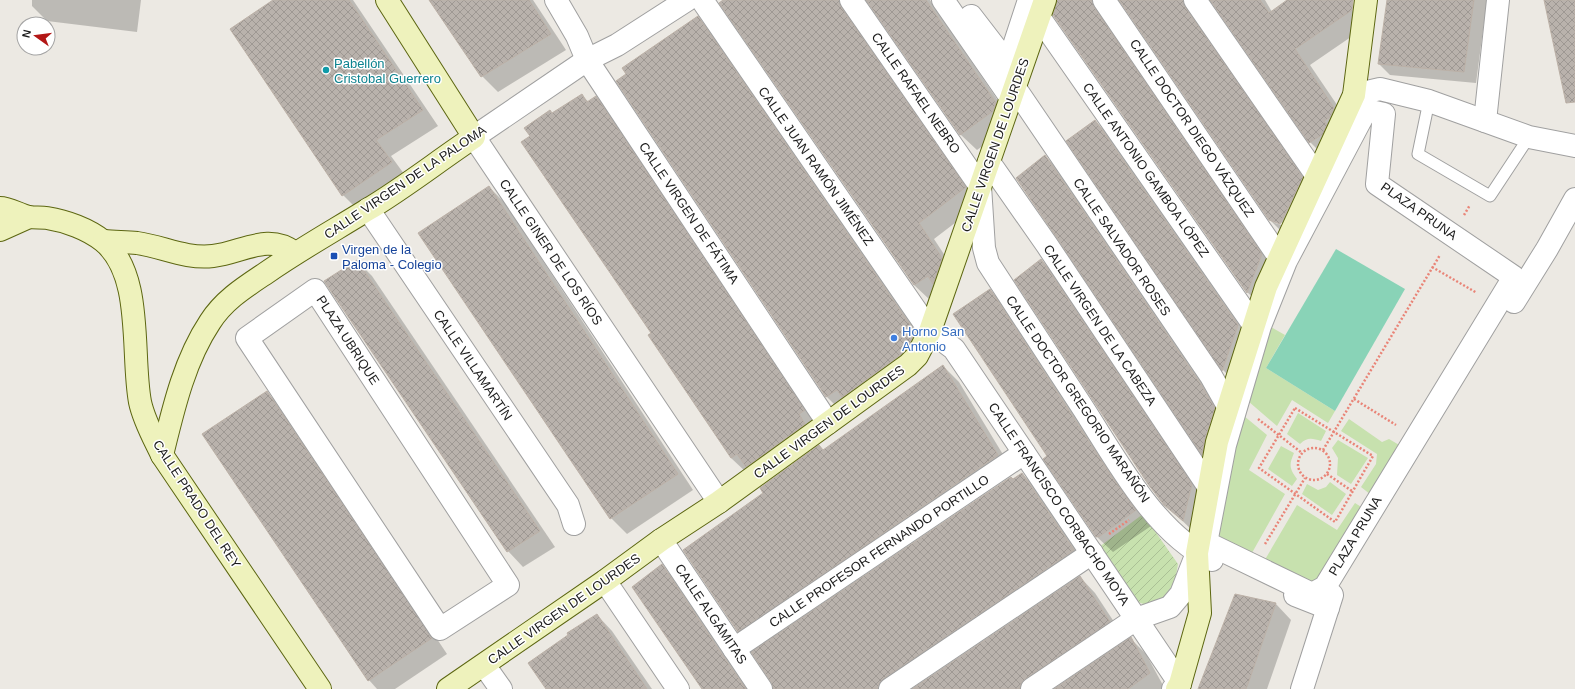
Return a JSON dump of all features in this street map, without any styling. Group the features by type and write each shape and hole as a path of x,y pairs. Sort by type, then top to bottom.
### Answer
{"street":[{"name":"CALLE GINER DE LOS RÍOS","path":"386,0 474,137 719,502"},
{"name":"CALLE VIRGEN DE FÁTIMA","path":"556,0 577,36 587,60 828,423"},
{"name":"CALLE VIRGEN DE LA PALOMA","path":"162,455 177,400 197,344 210,322 232,297 295,253 368,210 587,60 617,45 643,22 687,0"},
{"name":"CALLE JUAN RAMÓN JIMÉNEZ","path":"702,0 930,331"},
{"name":"CALLE RAFAEL NEBRO","path":"851,0 980,186"},
{"name":"CALLE SALVADOR ROSES","path":"943,0 1013,93 1211,376 1228,406"},
{"path":"959,0 1008,64 1038,6"},
{"name":"CALLE DOCTOR DIEGO VÁZQUEZ","path":"1104,0 1279,257"},
{"path":"1195,0 1317,176"},
{"path":"1032,689 1136,619 1170,607 1181,594 1197,554 1210,489 1217,442 1253,324 1266,287 1279,257 1354,95 1366,0"},
{"path":"1485,121 1498,0"},
{"name":"CALLE VIRGEN DE LOURDES","path":"448,689 605,581 661,540 719,502 908,365 917,356 930,331 1013,93 1038,6"},
{"name":"CALLE ANTONIO GAMBOA LÓPEZ","path":"1038,6 1105,112 1253,324"},
{"path":"1354,95 1380,89 1429,101 1529,137 1575,146"},
{"name":"PLAZA PRUNA","path":"1366,110 1384,114 1377,184 1514,277 1415,438 1324,587 1312,594 1211,545 1207,538 1225,445 1260,326 1286,261 1366,110"},
{"name":"CALLE VIRGEN DE LA CABEZA","path":"989,162 1047,245 1210,489"},
{"name":"CALLE DOCTOR GREGORIO MARAÑÓN","path":"980,186 984,248 988,263 1140,495 1149,506 1176,537 1197,554 1328,608"},
{"path":"1302,689 1336,585 1532,274 1575,199"},
{"name":"CALLE PRADO DEL REY","path":"0,208 5,208 29,217 46,218 90,232 104,241 118,258 125,271 130,290 137,382 145,421 162,455 320,689"},
{"name":"CALLE VILLAMARTÍN","path":"368,210 568,505 574,524"},
{"name":"CALLE PRADO DEL REY","path":"0,230 29,217"},
{"path":"104,241 138,244 188,256 200,257 228,253 264,243 282,245 295,253"},
{"name":"PLAZA UBRIQUE","path":"315,290 508,585 440,629 247,338 315,290"},
{"name":"CALLE FRANCISCO CORBACHO MOYA","path":"930,331 954,349 1136,619 1177,687"},
{"name":"CALLE PROFESOR FERNANDO PORTILLO","path":"734,649 1024,453"},
{"name":"CALLE ALGÁMITAS","path":"661,540 761,689"},
{"path":"890,689 1090,551"},
{"path":"1177,687 1200,613 1197,554"},
{"path":"605,581 678,689"},
{"path":"484,665 501,689"}],"lane":[{"path":"1429,101 1418,154 1490,196 1529,137"}],"path":[{"path":"1323,450 1432,266 1497,304"},
{"path":"1354,399 1415,438"},
{"path":"1296,408 1373,456 1336,522 1259,468 1279,435 1296,408"},
{"path":"1257,418 1302,453"},
{"path":"1314,448 1323,450 1327,453 1330,463 1327,474 1316,480 1305,478 1298,466 1299,457 1306,450 1314,448"},
{"path":"1253,566 1305,478"},
{"path":"1090,551 1149,506"}],"green space":[{"path":"1336,249 1405,289 1335,411 1266,368"},
{"path":"1264,323 1285,335 1266,368 1335,411 1328,423 1292,400 1277,426 1241,395"},
{"path":"1238,411 1267,435 1249,470 1285,494 1248,560 1216,544"},
{"path":"1298,413 1326,431 1321,441 1310,439 1305,440 1300,444 1287,434"},
{"path":"1349,419 1382,442 1389,439 1406,449 1375,498 1361,487 1376,464 1377,454 1341,431"},
{"path":"1338,440 1368,458 1351,484 1337,475 1338,458 1332,448"},
{"path":"1281,446 1294,453 1291,466 1292,472 1297,479 1292,486 1268,469"},
{"path":"1330,482 1346,494 1332,515 1302,494 1307,484 1318,490 1326,487"},
{"path":"1355,503 1366,510 1319,583 1311,586 1263,563 1297,505 1337,530"},
{"path":"1143,514 1178,564 1174,584 1169,594 1152,607 1135,601 1099,547"}],"building":[{"name":"Pabellón Cristobal Guerrero","path":"273,0 349,0 423,110 376,140 392,162 342,196 230,29"},
{"path":"429,0 529,0 551,34 481,77"},
{"path":"723,0 839,0 841,7 966,187 919,223 942,258 933,284 928,276 914,285 719,3"},
{"path":"866,0 926,0 996,103 993,111 960,135"},
{"path":"1057,0 1092,0 1094,7 1262,254 1247,293 1053,15"},
{"path":"1119,0 1183,0 1185,7 1303,177 1280,224 1269,220"},
{"path":"1210,0 1260,0 1269,13 1287,0 1353,0 1352,10 1295,49 1334,108 1330,117 1324,121 1327,125 1323,134 1309,143"},
{"path":"1387,0 1474,0 1464,72 1378,64"},
{"path":"1544,0 1575,0 1575,102 1566,103"},
{"path":"698,16 915,332 907,349 842,397 837,390 826,397 616,81 626,74 622,68"},
{"path":"582,94 587,102 596,96 805,410 799,414 805,424 746,467 737,454 731,458 648,335 651,333 521,142 530,136 524,128 550,110 552,113"},
{"path":"1095,120 1238,325 1222,371 1066,141"},
{"path":"1045,155 1200,383 1215,408 1205,438 1202,455 1016,178"},
{"path":"489,186 678,474 610,519 418,233"},
{"path":"1041,259 1192,484 1183,521 1164,505 1148,484 1014,280"},
{"path":"357,260 540,531 507,552 324,281"},
{"path":"990,289 1112,477 1136,510 1100,536 1096,537 1043,459 1047,456 953,314"},
{"path":"943,365 998,455 738,632 683,550 763,493 760,488 819,445 823,450"},
{"path":"267,391 432,638 368,681 202,434"},
{"path":"1022,473 1074,550 883,679 879,683 878,689 773,689 771,682 751,652 1011,477 1013,479"},
{"path":"662,564 746,689 702,689 632,587"},
{"path":"1080,576 1110,622 1025,679 1021,683 1020,689 912,689"},
{"path":"1235,594 1276,603 1246,689 1198,689"},
{"path":"597,614 647,689 546,689 528,663 568,635 567,633"},
{"path":"1131,637 1150,673 1128,689 1054,689"}],"place":[{"name":"Pabellón Cristobal Guerrero","path":"326,70"},
{"name":"Virgen de la Paloma - Colegio","path":"334,256"},
{"name":"Horno San Antonio","path":"894,338"}]}
